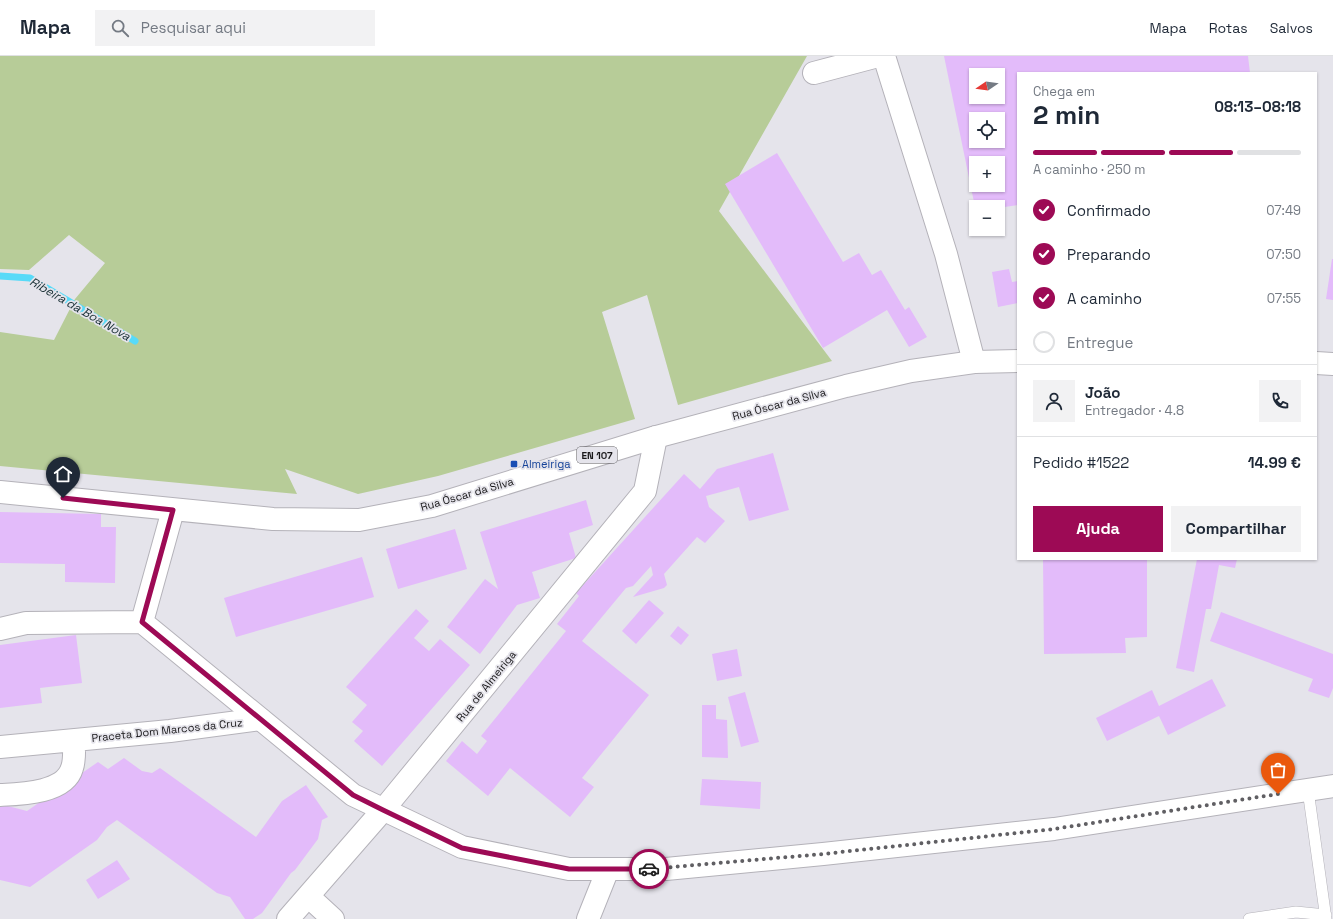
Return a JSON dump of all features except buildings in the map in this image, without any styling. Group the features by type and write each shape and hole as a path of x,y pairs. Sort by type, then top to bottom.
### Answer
{"street":[{"path":"814,73 878,56"},
{"path":"884,56 946,254 974,362"},
{"name":"Rua Óscar da Silva","path":"0,492 273,519 359,520 432,506 656,437 846,386 911,371 974,362 1017,361"},
{"path":"1317,363 1333,364"},
{"name":"Rua de Almeiriga","path":"288,919 383,810 645,491 656,437"},
{"path":"142,622 173,510"},
{"path":"0,630 26,623 142,622 353,795 462,848 569,869 681,868 1054,829 1333,786"},
{"name":"Praceta Dom Marcos da Cruz","path":"0,747 170,731 260,719"},
{"path":"0,795 48,789 65,779 72,769 74,740"},
{"path":"588,919 608,869"},
{"path":"308,896 333,919"}],"lane":[{"path":"1249,919 1296,916 1326,917 1308,790"}],"green space":[{"path":"0,56 807,56 719,211 832,361 678,405 647,295 602,312 635,419 438,476 358,494 285,469 297,494 0,466 0,332 54,340 75,299 105,263 69,235 29,270 0,269"}],"waterway":[{"name":"Ribeira da Boa Nova","path":"0,276 30,278 135,341"}],"way so far":[{"path":"649,869 666,869 823,854 1054,829 1278,794"}],"place":[{"name":"Almeiriga","path":"514,464"}],"route":[{"path":"63,498 173,510 142,622 353,795 462,848 569,869 649,869"}]}
